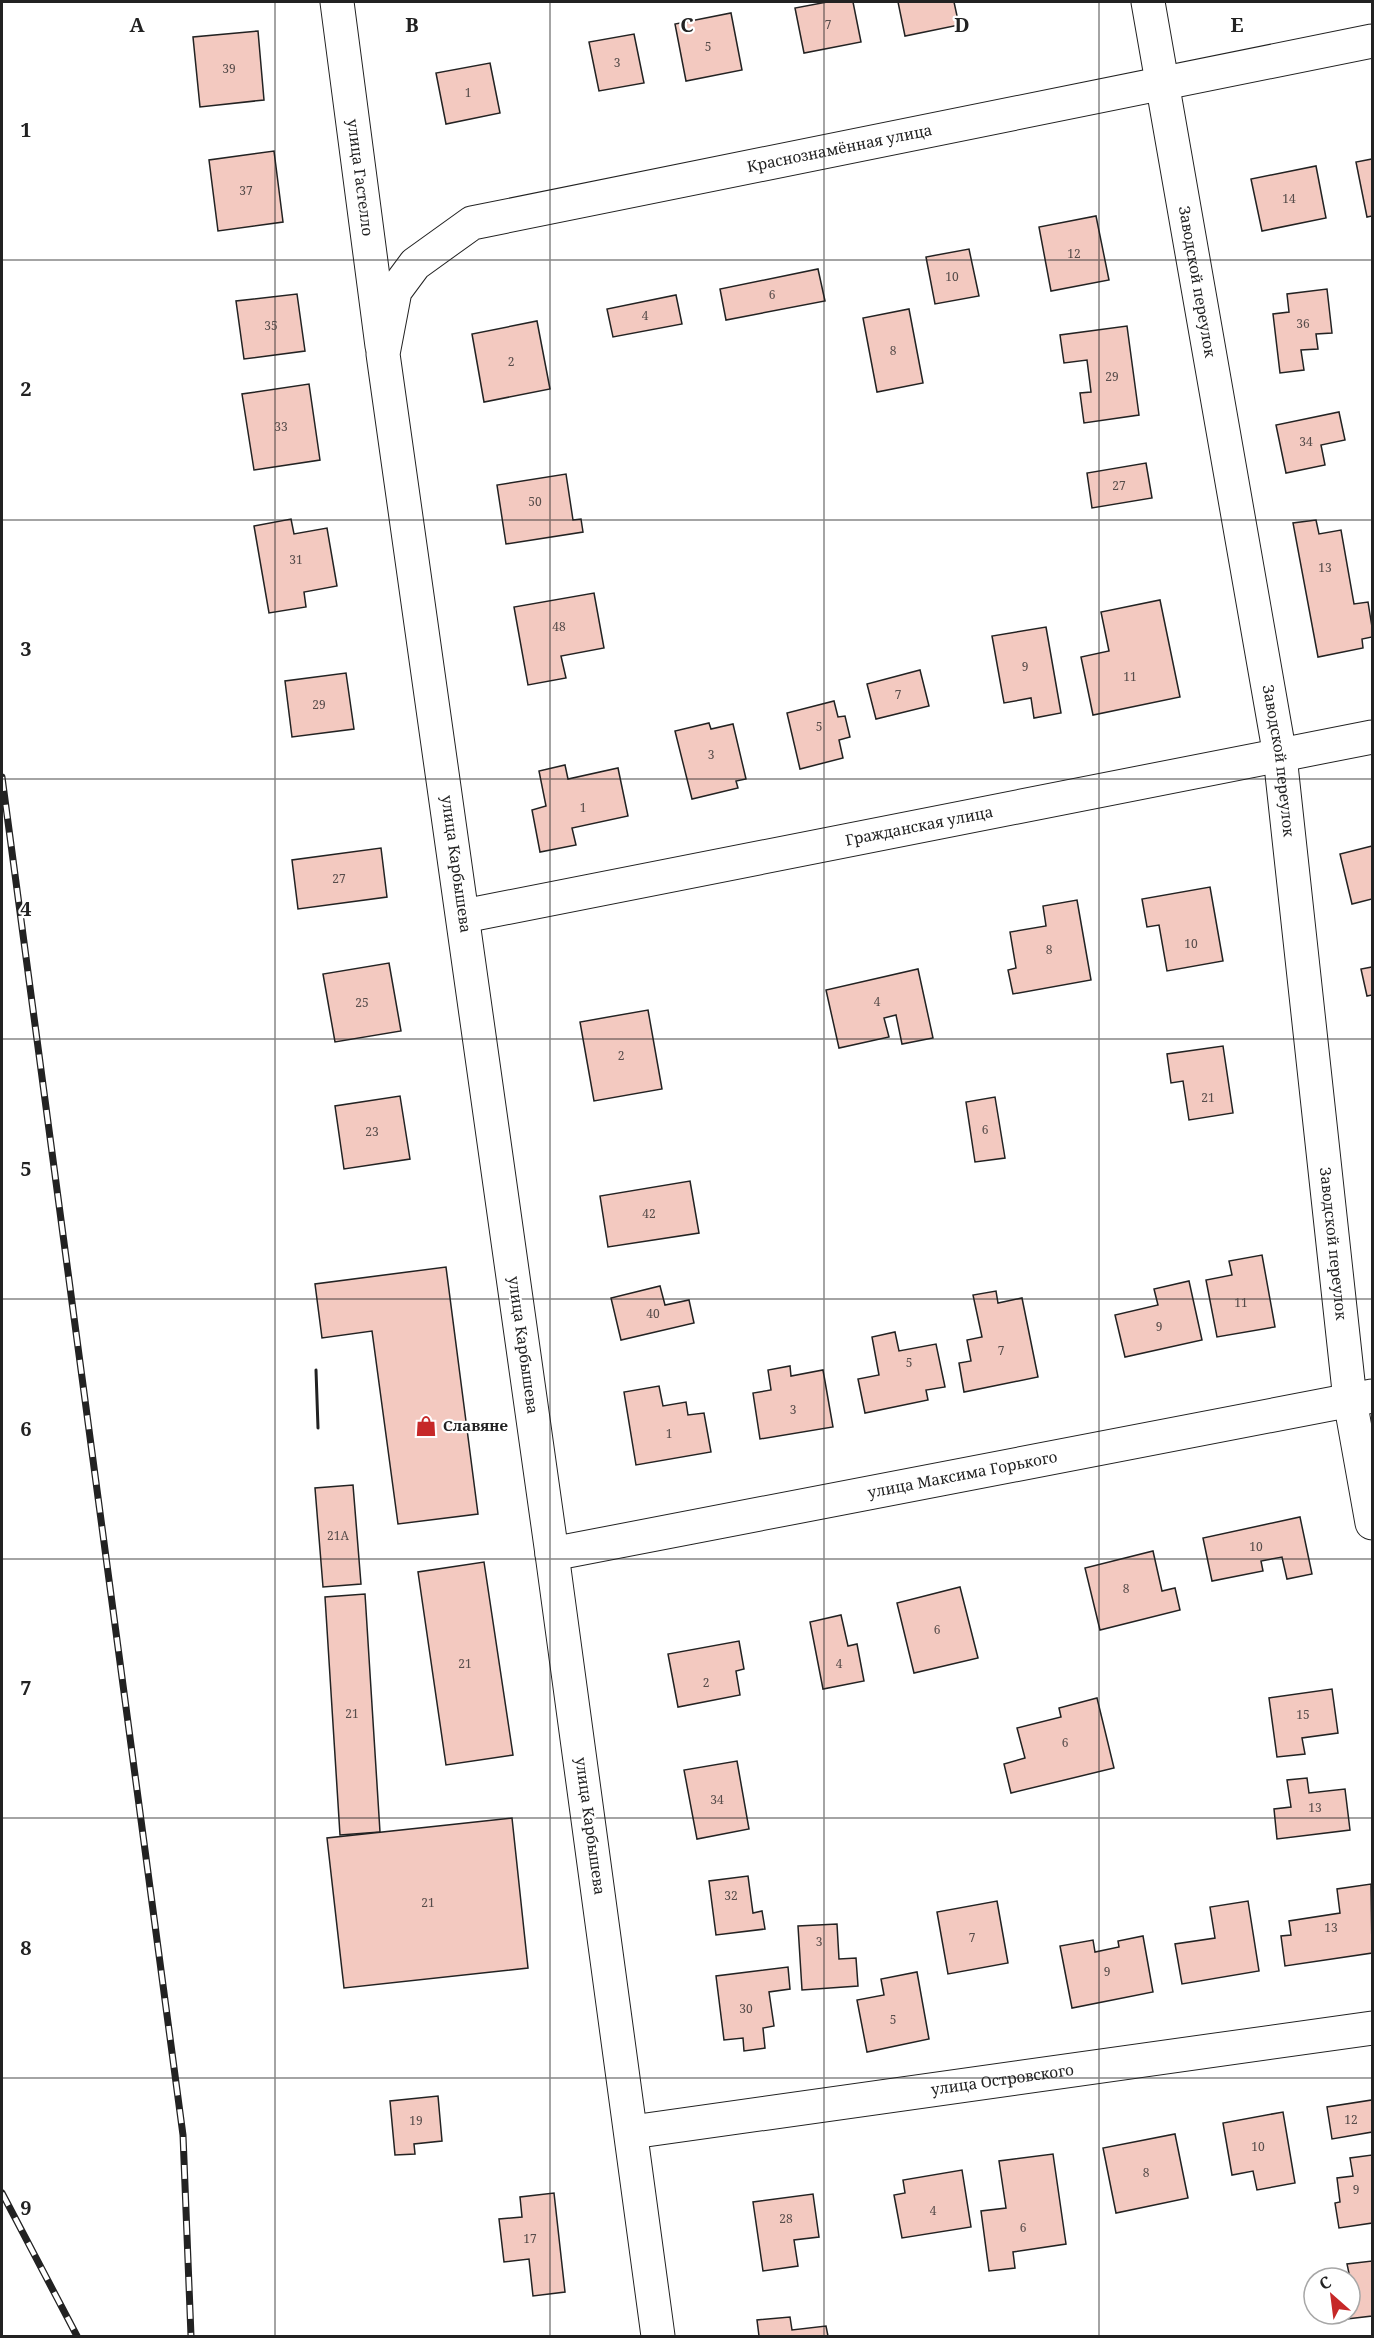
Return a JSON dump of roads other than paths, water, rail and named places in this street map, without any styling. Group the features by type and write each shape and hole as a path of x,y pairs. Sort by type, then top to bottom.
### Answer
{"street":[{"name":"улица Гастелло","path":"337,2 383,354"},
{"name":"Заводской переулок","path":"1148,2 1280,756 1361,1398 1372,1523"},
{"name":"Краснознамённая улица","path":"383,354 395,291 415,264 472,224 1372,41"},
{"name":"улица Карбышева","path":"383,354 464,916 632,2132 658,2337"},
{"name":"Гражданская улица","path":"464,916 1372,737"},
{"name":"улица Максима Горького","path":"552,1554 1361,1398"},
{"name":"улица Островского","path":"632,2132 1372,2028"}],"railway":[{"path":"2,777 183,2135 191,2336"},
{"path":"2,2193 77,2336"}],"place":[{"name":"Славяне","path":"426,1426"}]}
